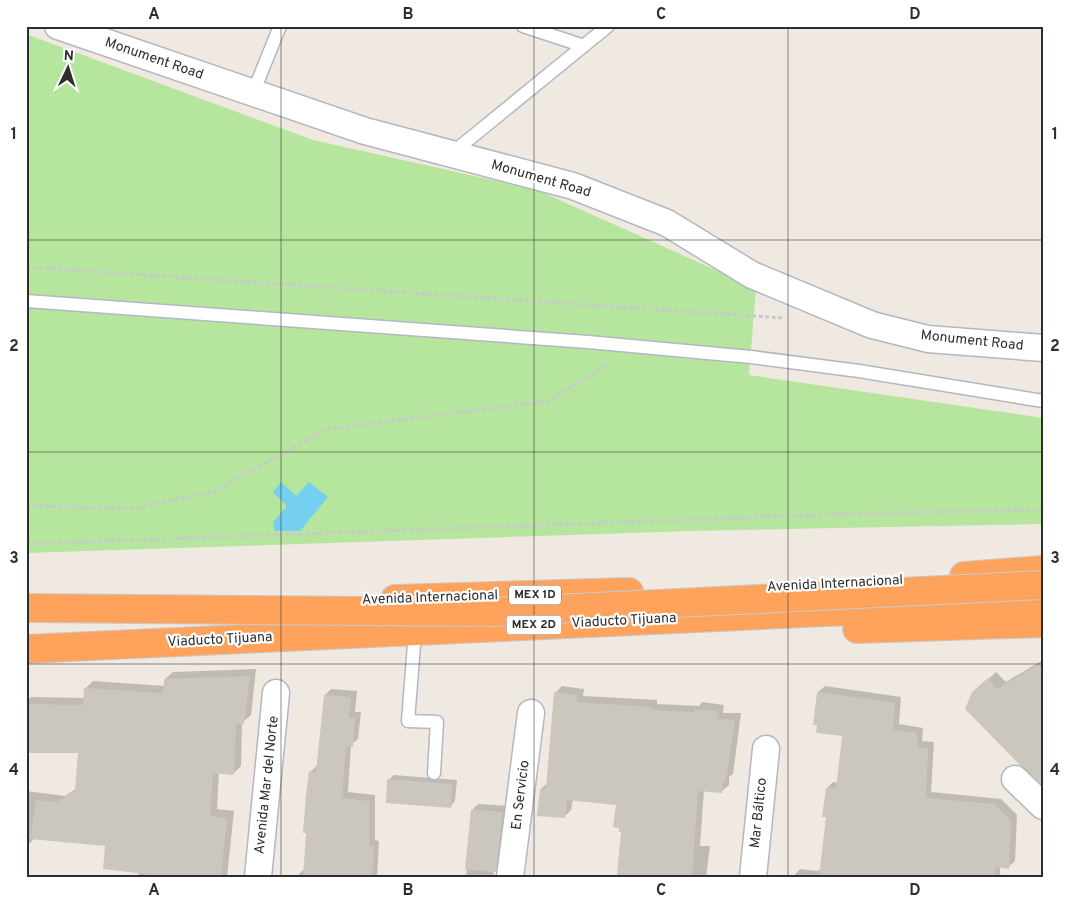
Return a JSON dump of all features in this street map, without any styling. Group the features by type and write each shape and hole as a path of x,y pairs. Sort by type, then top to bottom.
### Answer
{"highway":[{"name":"Avenida Internacional","path":"26,609 796,588 1043,570"},
{"name":"Viaducto Tijuana","path":"26,609 493,612 1043,585"},
{"name":"Viaducto Tijuana","path":"26,649 1043,602"},
{"path":"26,658 1043,624"}],"street":[{"name":"Monument Road","path":"58,26 365,131 573,186 667,223 752,275 872,325 928,339 1043,348"},
{"name":"Avenida Mar del Norte","path":"258,877 276,693"},
{"name":"En Servicio","path":"510,877 531,713"},
{"name":"Mar Báltico","path":"753,877 766,749"},
{"path":"1016,779 1043,806"}],"lane":[{"path":"253,93 280,26"},
{"path":"523,26 584,46"},
{"path":"451,154 608,26"},
{"path":"26,301 636,346 752,357 859,370 1043,402"},
{"path":"414,645 408,721 437,722 434,773"}],"path":[{"path":"26,267 792,319"},
{"path":"26,506 136,508 213,492 328,429 549,401 636,346"},
{"path":"26,544 872,513 1043,510"}],"green space":[{"path":"26,34 313,140 537,190 756,288 749,375 1043,418 1043,524 691,531 26,553"}],"water":[{"path":"281,482 296,496 309,482 328,497 300,531 275,531 273,522 287,506 273,492"}],"building":[{"path":"1043,662 1043,785 1020,765 965,709 972,692 988,678 997,689"},
{"path":"250,676 244,724 236,724 234,775 213,773 210,816 227,818 221,877 146,877 146,874 103,869 105,846 30,839 36,800 57,802 75,790 78,753 26,753 26,704 83,705 84,688 163,693 164,679"},
{"path":"554,692 577,695 577,702 651,707 651,710 694,712 694,709 718,711 717,719 735,720 726,782 723,782 722,793 698,791 692,877 619,877 617,875 621,832 619,832 619,828 613,827 616,805 567,800 565,818 537,816 540,789 546,789"},
{"path":"817,692 895,703 893,730 917,733 917,747 928,748 926,798 995,804 1011,821 1009,869 995,867 994,877 819,877 826,817 822,817 826,788 836,789 842,736 816,733 817,725 813,725"},
{"path":"324,695 351,697 349,718 355,718 353,747 346,746 342,798 369,801 369,846 374,847 372,877 303,877 306,833 303,833 306,795 309,771 316,772"},
{"path":"387,779 452,784 451,808 386,803"},
{"path":"471,810 503,812 496,872 465,869"}]}
